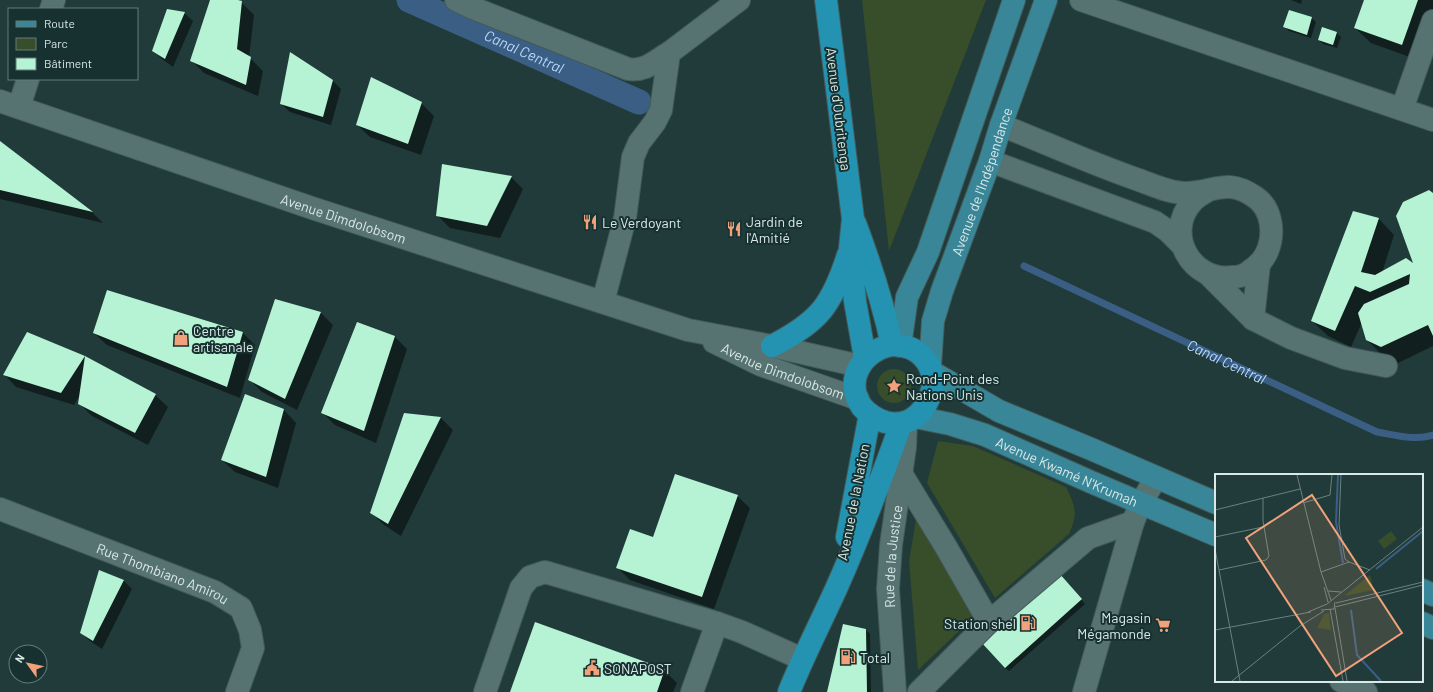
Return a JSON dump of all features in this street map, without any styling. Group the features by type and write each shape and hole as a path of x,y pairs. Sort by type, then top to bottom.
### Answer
{"highway":[{"name":"Avenue d'Oubritenga","path":"826,0 853,218 850,248 862,362"},
{"name":"Avenue d'Oubritenga","path":"853,218 870,260 885,314 896,345"},
{"path":"772,346 792,336 820,313 834,292 850,248"},
{"path":"896,345 910,348 916,352 931,369 933,382 932,392 928,402 907,421 882,421 864,406 855,388 856,376 862,362 873,351 883,346 896,345"},
{"name":"Avenue de la Nation","path":"836,589 849,527 864,406"},
{"name":"Avenue de la Nation","path":"789,692 802,659 836,589 907,421"}],"main road":[{"name":"Avenue de l'Indépendance","path":"896,345 907,297 928,252 1014,0"},
{"name":"Avenue de l'Indépendance","path":"931,369 933,321 942,291 990,161 1001,125 1046,0"},
{"name":"Avenue Kwamé N'Krumah","path":"931,369 999,411 1215,503"},
{"name":"Avenue Kwamé N'Krumah","path":"907,421 950,424 985,435 1090,482 1137,512 1215,535"},
{"path":"1423,590 1433,595"},
{"path":"1423,623 1433,628"}],"street":[{"path":"456,0 628,69 635,70 651,66 739,0"},
{"path":"1081,0 1433,120"},
{"path":"1402,109 1433,21"},
{"path":"603,302 625,218 633,157 639,143 655,122 661,110 669,53"},
{"path":"10,104 27,80"},
{"name":"Avenue Dimdolobsom","path":"10,104 305,205 688,330 762,365 820,386 864,406"},
{"path":"1001,125 1105,168 1168,190 1185,193 1207,191"},
{"path":"990,161 1155,222 1168,231 1182,244"},
{"path":"1252,319 1260,264 1266,254 1272,236 1271,224 1267,211 1257,198 1242,189 1226,186 1214,188 1192,201 1184,214 1180,229 1182,244 1188,258 1200,270 1210,276 1252,319 1291,338 1338,355 1386,366"},
{"path":"1210,276 1225,278 1238,277 1260,264"},
{"name":"Avenue Dimdolobsom","path":"688,330 862,362"},
{"name":"Rue de la Justice","path":"895,692 888,589 891,545 902,475 907,421"},
{"path":"902,475 989,622"},
{"path":"1084,692 1137,512 1156,478"},
{"path":"919,692 953,660 989,622 1088,538 1137,512"},
{"name":"Rue Thombiano Amirou","path":"1,513 215,592 241,608 250,630 253,648 237,692"},
{"path":"485,692 521,588 530,577 545,572 717,623 742,632 802,659"},
{"path":"692,692 717,623"},
{"path":"1343,682 1363,691"}],"green space":[{"path":"862,0 986,0 889,251"},
{"name":"Rond-Point des Nations Unis","path":"891,369 897,369 901,370 908,376 911,386 910,393 904,400 897,403 891,403 887,402 880,396 877,389 877,383 878,379 884,372"},
{"path":"938,441 973,446 1066,487 1074,505 1075,516 1069,534 995,598 927,483"},
{"path":"917,514 977,614 918,670 909,561"}],"building":[{"path":"210,0 242,1 237,49 251,57 246,85 190,61"},
{"path":"1364,0 1418,0 1402,45 1354,28"},
{"path":"167,9 185,12 165,59 152,51"},
{"path":"1289,10 1312,17 1307,35 1283,27"},
{"path":"1322,27 1337,32 1333,45 1318,40"},
{"path":"290,52 333,80 323,117 280,104"},
{"path":"371,77 422,102 408,144 356,125"},
{"path":"0,141 93,212 0,190"},
{"path":"442,164 512,176 487,226 436,216"},
{"path":"1429,190 1433,193 1433,336 1428,325 1381,347 1366,340 1358,313 1364,304 1409,284 1410,274 1370,292 1355,286 1335,331 1311,321 1353,211 1379,218 1361,272 1375,275 1406,258 1413,263 1396,216 1403,202"},
{"path":"107,290 243,332 227,387 93,333"},
{"path":"275,299 321,312 285,399 248,380"},
{"path":"357,322 395,336 364,431 321,413"},
{"path":"27,332 85,356 61,393 3,375"},
{"path":"85,356 156,394 135,433 78,404"},
{"path":"245,394 284,409 266,477 221,460"},
{"path":"404,413 441,417 388,524 370,513"},
{"path":"675,474 738,495 702,597 616,568 630,529 653,537"},
{"path":"99,570 124,580 93,641 80,633"},
{"path":"1059,573 1082,599 1005,668 981,642"},
{"path":"535,622 665,669 657,692 510,692"},
{"path":"843,624 866,629 867,692 827,692"}],"waterway":[{"name":"Canal Central","path":"409,0 639,102"},
{"name":"Canal Central","path":"1024,266 1377,432 1412,437 1426,437 1433,435"}],"place":[{"name":"Le Verdoyant","path":"590,222"},
{"name":"Jardin de l'Amitié","path":"734,229"},
{"name":"Centre artisanale","path":"181,338"},
{"name":"Rond-Point des Nations Unis","path":"894,386"},
{"name":"Station shel","path":"1028,623"},
{"name":"Magasin Mégamonde","path":"1163,625"},
{"name":"Total","path":"848,657"},
{"name":"SONAPOST","path":"592,668"}]}
